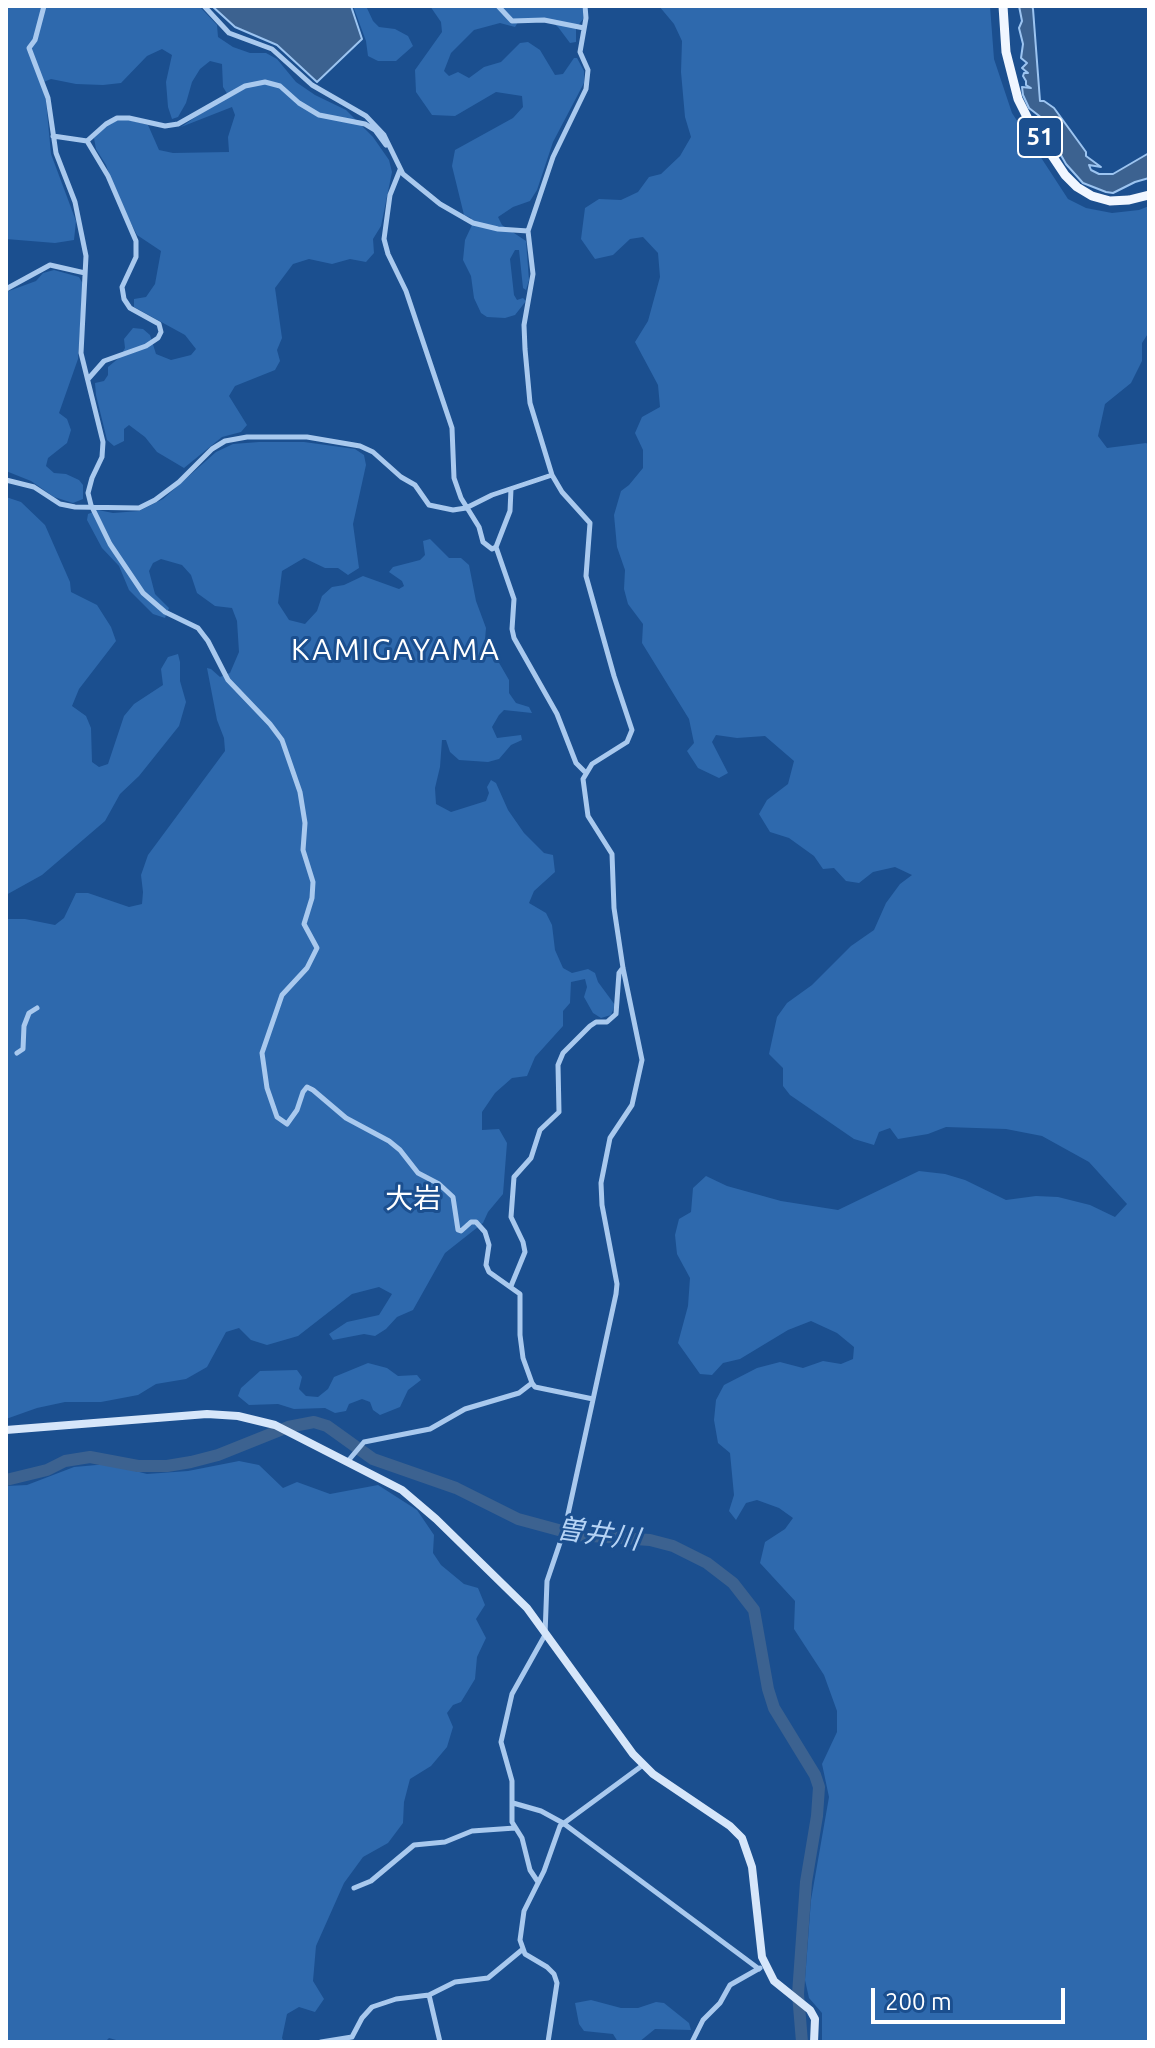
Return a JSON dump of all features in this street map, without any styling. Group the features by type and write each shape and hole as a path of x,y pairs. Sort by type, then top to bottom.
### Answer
{"main road":[{"name":"51","path":"1003,6 1006,52 1018,99 1065,175 1092,196 1110,201 1149,195"},
{"path":"6,1430 207,1414 238,1416 275,1425 402,1490 426,1509 527,1608 627,1748 643,1765 730,1826 742,1838 752,1867 762,1968 810,2010 815,2019 814,2042"}],"street":[{"path":"44,6 35,40 29,48 48,98 56,153 80,219 86,256 81,353 103,442 102,457 88,493 91,505 117,556 143,593 165,612 198,628 212,647 228,680 282,740 300,792 305,823 304,859 313,882 304,924 317,948 307,968 282,995 262,1053 267,1088 277,1117 287,1124 307,1087 346,1118 389,1141 418,1173 439,1184 453,1197 458,1230 461,1231 471,1222 482,1228 488,1239 486,1265 489,1272 511,1286 521,1297 520,1335 523,1358 532,1383 535,1387 593,1399"},
{"path":"204,6 229,33 272,49 312,85 377,125 400,170 458,216 498,229 528,231"},
{"path":"498,6 512,21 544,20 584,28"},
{"path":"538,1882 530,1870 522,1838 511,1813 512,1781 501,1742 516,1685 545,1635 547,1581 565,1528 617,1284 602,1205 601,1183 610,1138 632,1105 642,1060 614,908 612,854 588,816 583,790 585,772 592,764 627,742 632,730 586,576 590,523 562,492 552,475 530,403 524,325 533,274 528,231 553,157 586,89 588,70 580,52 585,6"},
{"path":"87,141 117,118 165,126 178,124 245,86 273,82 319,115 365,124 375,130 391,151"},
{"path":"53,136 87,141"},
{"path":"87,141 108,176 136,241 136,257 122,287 124,299 130,308 159,324 161,332 146,346 104,361 89,378"},
{"path":"400,170 390,195 384,239 406,291 452,428 454,478 466,508 479,527 483,542 492,549 496,547"},
{"path":"6,289 50,265 85,273"},
{"path":"6,480 34,487 60,504 128,509 147,504 179,482 212,449 225,441 247,437 307,437 360,446 373,452 415,485 429,505 453,510 466,508 492,495 552,475"},
{"path":"511,489 510,511 496,547 514,599 514,638 557,714 576,763 585,772"},
{"path":"511,1286 525,1252 511,1217 514,1177 531,1158 540,1130 559,1112 558,1065 563,1053 590,1026 607,1022 616,1014 619,973 623,968"},
{"path":"17,1053 23,1049 24,1026 29,1013 37,1008"},
{"path":"348,1461 361,1445 370,1440 430,1429 465,1409 519,1393 532,1383"},
{"path":"548,2042 557,1983 554,1974 529,1957 523,1949 520,1940 524,1911 563,1823 643,1765"},
{"path":"512,1803 541,1811 563,1823 762,1968 730,1985 720,2003 703,2020 692,2042"},
{"path":"354,1888 371,1881 414,1845 445,1842 472,1831 515,1828"},
{"path":"321,2042 333,2038 348,2040 372,2007 396,1999 429,1995 455,1982 488,1978 523,1949"},
{"path":"429,1995 440,2042"}],"shaded area":[{"path":"6,6 199,6 217,25 218,37 233,47 250,53 266,53 277,59 296,82 346,110 373,137 389,160 392,172 381,226 373,239 374,253 366,262 350,259 332,264 309,259 293,264 275,288 282,338 277,350 280,361 275,370 235,386 229,396 247,425 241,432 222,437 184,468 157,452 145,437 129,425 124,429 124,441 114,446 107,440 95,383 104,381 108,367 120,357 125,348 124,339 133,328 143,329 150,335 156,354 171,360 191,355 196,349 185,335 134,307 134,299 146,297 155,284 161,251 137,235 115,192 94,138 117,120 129,120 148,125 159,150 173,153 229,152 228,137 235,115 232,107 181,127 228,95 223,87 222,64 210,61 200,69 192,82 186,103 178,117 172,119 166,82 172,55 162,49 147,56 121,83 76,84 51,79 41,83 46,101 51,154 76,221 74,240 55,243 6,239"},
{"path":"212,6 351,6 362,39 317,82 277,45 235,27"},
{"path":"353,6 366,6 379,27 395,29 408,36 413,46 396,61 378,61 368,56"},
{"path":"430,6 582,6 584,18 576,28 576,42 570,43 548,19 520,19 515,27 500,23 474,30 451,53 444,71 449,76 458,72 469,78 484,67 501,62 520,43 528,42 540,50 555,75 563,74 574,58 584,71 584,83 553,142 537,190 530,201 498,217 502,225 526,241 529,280 526,290 523,288 519,250 515,250 510,259 514,295 517,300 523,298 526,301 515,315 505,318 487,317 481,313 474,298 471,276 463,260 471,218 464,215 452,166 455,150 513,118 523,107 522,96 496,92 455,116 432,115 416,92 415,70 442,32 441,22"},
{"path":"659,6 990,6 994,59 1012,113 1068,199 1086,208 1112,213 1149,206 1149,332 1142,343 1142,361 1131,383 1105,404 1098,436 1107,448 1149,445 1149,2042 822,2042 822,2013 809,1998 805,1980 811,1900 829,1797 822,1764 837,1732 837,1711 824,1675 794,1629 795,1601 760,1563 765,1542 785,1529 793,1518 779,1508 757,1500 746,1503 736,1520 729,1511 734,1495 730,1453 718,1443 714,1420 716,1400 724,1385 757,1368 780,1362 803,1368 823,1361 841,1364 853,1359 854,1347 837,1333 811,1321 788,1330 740,1359 723,1363 712,1375 700,1374 678,1343 688,1306 690,1278 677,1254 675,1235 679,1219 691,1212 693,1188 706,1176 727,1186 781,1201 838,1210 919,1171 965,1180 1006,1200 1058,1197 1090,1205 1115,1217 1127,1204 1089,1162 1042,1136 1006,1129 946,1127 928,1134 898,1139 890,1128 879,1132 874,1145 854,1139 790,1095 783,1086 783,1068 769,1054 777,1017 787,1003 812,985 851,946 874,930 886,903 900,884 912,875 895,867 873,872 859,883 846,881 834,868 823,869 814,856 789,838 770,832 759,814 767,800 788,784 794,761 765,736 737,738 716,735 712,742 728,773 719,778 698,768 687,751 694,743 689,719 642,643 643,624 628,604 614,515 621,491 643,468 643,450 635,433 642,417 660,407 658,385 635,342 648,321 660,277 658,253 643,237 630,239 613,255 595,259 581,239 585,208 599,199 621,200 638,192 649,177 661,174 680,156 691,137 685,117 682,41 674,24"},
{"path":"1019,6 1032,6 1033,9 1040,101 1054,108 1086,156 1101,167 1089,165 1091,170 1099,174 1113,174 1149,153 1149,178 1113,193 1106,192 1083,183 1066,164 1047,122 1029,108 1023,95 1022,87 1031,88 1026,85 1023,76 1028,73 1022,68 1027,63 1021,58 1023,44"},
{"path":"54,270 79,277 83,284 78,359 59,413 67,419 71,430 67,443 48,458 46,466 54,473 79,480 83,485 83,499 73,503 54,497 31,481 6,471 6,292 36,281 43,273"},
{"path":"304,442 355,449 364,455 366,465 353,524 359,568 348,575 338,568 325,568 304,558 282,571 278,603 289,620 305,624 317,611 322,596 332,587 363,576 399,589 404,586 402,581 389,572 393,567 420,560 425,555 423,541 430,539 449,558 461,558 469,565 476,601 486,628 488,654 498,661 509,680 509,693 516,703 529,707 532,713 504,710 499,715 492,727 497,738 521,735 522,740 511,745 499,759 488,762 459,760 450,752 446,740 442,740 435,788 436,804 451,812 486,801 489,793 487,787 491,780 496,783 508,810 524,833 544,853 553,855 555,872 534,891 529,903 546,913 563,968 572,973 588,969 595,973 615,1005 611,1015 601,1018 593,1013 584,997 587,987 585,979 571,982 570,1003 563,1011 563,1026 535,1057 527,1076 512,1078 495,1093 482,1112 482,1130 499,1129 507,1143 503,1194 483,1223 445,1253 413,1310 397,1317 386,1329 375,1336 364,1334 333,1340 329,1334 347,1322 379,1315 392,1294 379,1287 352,1294 298,1336 267,1345 251,1340 239,1328 226,1332 207,1367 186,1379 156,1384 138,1395 101,1402 65,1402 6,1419 6,919 55,925 64,918 76,893 88,893 129,907 142,904 141,875 148,855 225,751 207,668 220,677 230,673 239,652 237,621 232,608 215,606 197,593 191,575 182,565 161,559 153,563 149,571 155,594 169,608 165,618 153,614 129,590 119,566 102,548 87,520 88,514 98,510 113,513 139,511 163,499 216,452 233,444"},
{"path":"6,497 21,502 45,525 70,582 71,592 97,605 116,641 79,689 72,706 86,716 91,728 92,762 99,767 108,764 124,716 134,704 163,685 161,669 168,657 178,654 180,681 186,702 179,726 139,776 120,794 105,821 42,875 6,895"},
{"path":"368,1363 387,1368 398,1376 417,1375 421,1380 408,1390 400,1407 380,1415 373,1410 370,1402 362,1399 349,1404 346,1411 335,1413 325,1408 249,1405 238,1396 241,1388 260,1371 297,1370 302,1377 299,1389 306,1396 318,1397 328,1389 334,1377"},
{"path":"239,1461 259,1465 283,1488 297,1482 330,1494 378,1485 417,1510 434,1535 433,1553 441,1565 464,1584 478,1588 485,1605 476,1619 486,1638 477,1657 475,1679 461,1702 453,1705 447,1713 453,1727 447,1747 431,1766 410,1779 403,1823 388,1843 363,1857 344,1883 316,1946 313,1981 324,1999 315,2012 299,2007 287,2014 282,2038 284,2042 123,2042 109,2038 105,2042 6,2042 6,1486 27,1485 74,1467 108,1464 147,1474 188,1471"},
{"path":"591,2000 621,2008 664,2003 689,2023 691,2030 655,2029 639,2042 618,2042 613,2034 584,2031 579,2024 575,2003"}],"waterway":[{"name":"曽井川","path":"6,1480 47,1470 65,1461 90,1457 138,1466 191,1462 218,1455 288,1427 314,1422 327,1426 373,1459 456,1488 518,1519 577,1535 650,1540 673,1546 707,1563 733,1583 754,1610 774,1708 815,1775 819,1787 806,1882 798,1994 802,2042"}],"district":[{"name":"KAMIGAYAMA","path":"396,650"},
{"name":"大岩","path":"413,1199"}]}
